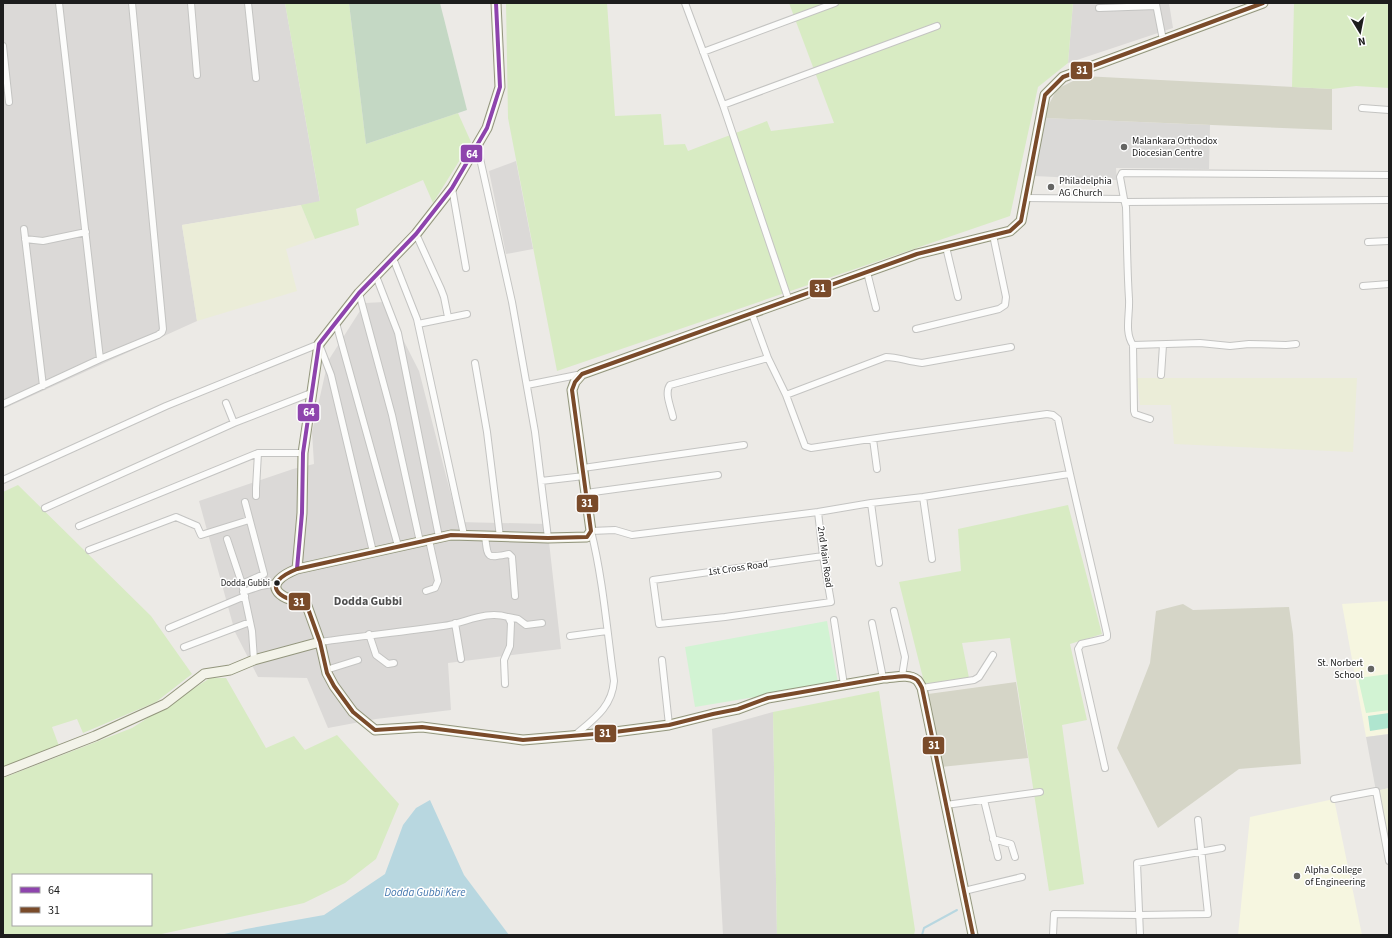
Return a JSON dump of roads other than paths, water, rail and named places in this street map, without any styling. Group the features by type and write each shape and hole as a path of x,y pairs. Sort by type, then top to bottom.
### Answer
{"main road":[{"path":"297,569 302,513 303,453 311,393 320,344 359,293 416,234 452,188 487,128 500,87 496,3"},
{"path":"973,935 922,688 917,680 902,676 883,678 768,698 738,709 669,725 574,736 523,740 422,727 375,730 353,712 334,686 326,670 320,642 306,603 293,601 283,597 278,593 276,588 277,583 287,573 297,569 451,535 548,538 580,538 587,536 591,531 572,390 575,382 582,374 917,254 1010,231 1021,221 1045,95 1062,76 1263,3"},
{"path":"3,772 94,736 165,704 204,674 230,670 254,660 320,642"}],"street":[{"path":"59,3 100,359"},
{"path":"3,404 100,359 158,335 163,329 132,3"},
{"path":"191,3 197,75"},
{"path":"248,3 256,78"},
{"path":"685,3 723,105 789,300"},
{"path":"703,52 835,3"},
{"path":"1099,8 1156,5 1163,40"},
{"path":"723,105 937,26"},
{"path":"3,46 9,102"},
{"path":"1362,108 1389,110"},
{"path":"477,144 512,302 527,385 535,432 548,538"},
{"path":"1150,419 1138,416 1134,411 1133,345 1129,337 1129,300 1124,201 1120,176 1122,173 1389,174"},
{"path":"452,188 466,268"},
{"path":"1025,198 1124,201 1389,200"},
{"path":"24,229 43,386"},
{"path":"25,239 43,241 86,232"},
{"path":"416,234 441,289 448,318"},
{"path":"916,329 999,309 1005,305 1006,297 993,235"},
{"path":"1368,242 1389,241"},
{"path":"946,247 958,297"},
{"path":"393,258 418,324 464,535"},
{"path":"867,272 876,308"},
{"path":"376,276 398,333 439,537"},
{"path":"1363,286 1389,284"},
{"path":"359,293 425,541 438,581 435,588 426,591"},
{"path":"418,324 467,314"},
{"path":"752,314 768,358 786,395 805,446 808,448 1047,414 1053,415 1058,419 1069,474 1107,634 1107,637 1081,644 1078,649 1105,768"},
{"path":"336,323 398,546"},
{"path":"1133,345 1151,343 1163,345 1177,343 1200,343 1230,346 1249,344 1296,344"},
{"path":"3,480 166,406 320,344 331,375 373,552"},
{"path":"1161,375 1163,345"},
{"path":"786,395 886,357 894,357 915,363 922,363 1011,347"},
{"path":"673,417 667,393 667,389 670,385 768,358"},
{"path":"475,363 487,432 500,537"},
{"path":"527,385 582,374"},
{"path":"45,508 234,423 311,393"},
{"path":"226,403 234,423"},
{"path":"873,438 877,469"},
{"path":"541,480 744,445"},
{"path":"79,526 258,453 303,453"},
{"path":"256,496 258,453"},
{"path":"574,736 594,719 610,699 614,681 595,546 591,531 615,530 632,535 818,512 1069,474"},
{"path":"586,493 718,475"},
{"path":"923,497 932,559"},
{"path":"245,502 264,574 270,582 277,583"},
{"path":"871,503 879,563"},
{"name":"2nd Main Road","path":"818,512 823,556 831,602"},
{"path":"89,550 176,517 197,526 201,535 250,520"},
{"path":"485,536 488,554 490,556 493,557 509,554 512,557 515,596"},
{"path":"227,539 242,584 252,631 254,660"},
{"name":"1st Cross Road","path":"823,556 653,580 659,624 726,617 831,602"},
{"path":"242,584 264,574"},
{"path":"169,628 261,586 277,583"},
{"path":"894,612 905,657 902,676"},
{"path":"320,642 370,634 444,626 482,616 499,614 518,619 526,625 542,623"},
{"path":"505,684 504,660 510,646 511,623 508,617"},
{"path":"834,620 844,685"},
{"path":"184,647 250,622"},
{"path":"455,623 460,659"},
{"path":"872,623 883,678"},
{"path":"570,636 607,631"},
{"path":"370,634 376,655 388,664 394,663"},
{"path":"922,688 974,680 979,677 993,655"},
{"path":"326,670 358,660"},
{"path":"662,660 669,725"},
{"path":"1334,799 1376,791 1389,861"},
{"path":"946,805 1040,792"},
{"path":"984,800 998,857"},
{"path":"1053,935 1054,914 1208,914 1198,820"},
{"path":"993,839 1011,844 1013,846 1015,857"},
{"path":"1140,935 1137,863 1222,848"},
{"path":"964,891 1022,878"}],"water":[{"name":"Dodda Gubbi Kere","path":"430,800 464,875 509,935 220,935 324,915 385,874 403,825 416,808"}],"waterway":[{"path":"922,935 924,928 957,910"}],"place":[{"name":"Malankara Orthodox Diocesian Centre","path":"1124,147"},
{"name":"Philadelphia AG Church","path":"1051,187"},
{"name":"Dodda Gubbi","path":"277,583"},
{"name":"St. Norbert School","path":"1371,669"},
{"name":"Alpha College of Engineering","path":"1297,876"}],"district":[{"name":"Dodda Gubbi","path":"368,601"}]}
